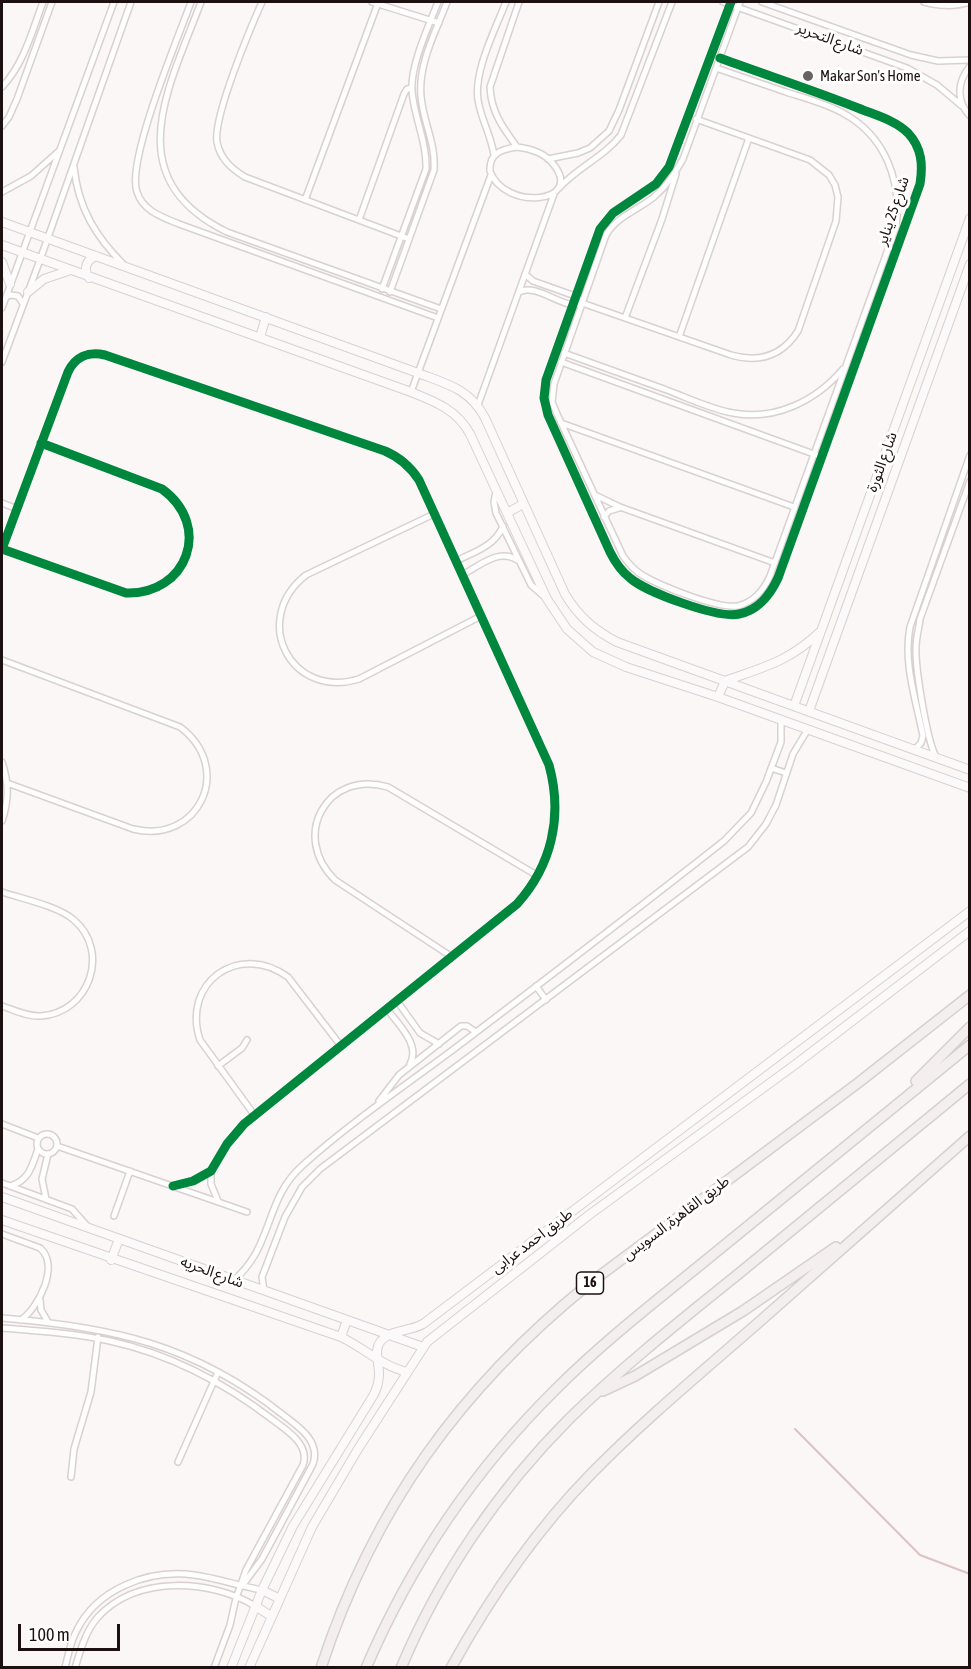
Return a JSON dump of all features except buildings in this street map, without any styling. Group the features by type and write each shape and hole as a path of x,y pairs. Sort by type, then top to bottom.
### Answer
{"highway":[{"name":"طريق القاهرة, السويس","path":"321,1668 347,1596 392,1507 435,1441 507,1357 590,1283 858,1083 969,995"},
{"path":"890,1109 969,1027"},
{"path":"366,1668 403,1590 436,1535 479,1475 535,1410 604,1344 969,1045"},
{"path":"401,1668 432,1605 475,1533 522,1471 546,1444 595,1394 664,1335 969,1084"},
{"path":"451,1668 481,1615 514,1565 551,1518 591,1474 634,1432 969,1136"},
{"path":"595,1394 635,1376 763,1299 871,1223"}],"street":[{"path":"2,87 20,61 43,2"},
{"path":"2,126 13,107 52,2"},
{"path":"2,308 114,2"},
{"path":"2,362 131,2"},
{"path":"191,2 136,160 134,183 137,193 149,210 179,224 438,318"},
{"path":"201,2 166,97 160,124 161,155 171,184 185,203 202,219 227,232 441,309"},
{"path":"262,2 220,112 216,134 218,145 228,165 245,177 409,239"},
{"path":"305,200 375,2 439,23"},
{"path":"379,297 426,169 425,148 411,88 414,69 438,2"},
{"path":"387,299 434,170 434,151 423,109 421,84 426,58 447,2"},
{"path":"506,2 481,70 477,88 479,106 490,134 494,155 489,166 491,175 506,190 519,196 540,198 554,194"},
{"path":"511,2 519,3 490,87 498,120 517,147"},
{"path":"548,159 578,153 590,148 605,136 615,120 659,2"},
{"path":"478,405 554,194 571,175 605,152 621,135 672,2"},
{"name":"شارع التحرير","path":"723,2 739,4 924,76 966,112"},
{"name":"شارع التحرير","path":"762,2 924,59 952,62 969,60"},
{"path":"924,2 944,6 958,6 969,2"},
{"path":"552,390 544,389 604,223 613,213 648,191 663,176 674,158 730,3"},
{"path":"625,318 739,4"},
{"path":"871,54 874,42"},
{"path":"176,44 184,47"},
{"name":"شارع 25 يناير","path":"544,389 545,407 579,484 615,562 630,578 649,589 726,615 737,615 758,606 774,588 822,457 920,184 921,156 911,137 894,123 720,58"},
{"path":"969,66 964,72 959,93 969,121"},
{"name":"شارع 25 يناير","path":"604,517 623,556 635,571 652,580 717,604 735,606 753,600 765,586 775,563 896,226 898,204 895,181 884,153 866,130 844,114 819,103 716,68"},
{"path":"798,96 802,87"},
{"path":"359,220 404,94 407,89 411,88"},
{"path":"819,103 822,95"},
{"path":"525,274 533,281 576,296 582,303 740,358 757,359 773,354 788,345 798,331 836,221 839,209 835,185 820,166 810,160 689,117"},
{"path":"149,120 160,124"},
{"path":"615,120 626,124"},
{"path":"679,337 749,138"},
{"path":"494,155 517,147 531,149 548,159 559,172 561,180 559,188"},
{"path":"2,192 31,176 60,150"},
{"path":"74,163 76,183 88,220 98,237 126,267"},
{"path":"620,507 609,511 604,517 554,408 552,390 610,228 621,218 654,197 677,170"},
{"path":"411,392 491,175"},
{"name":"شارع الثورة","path":"794,706 969,218"},
{"path":"2,222 418,373 465,393 478,405 565,594 582,618 592,627 617,642 969,770"},
{"path":"2,245 411,392 444,406 459,418 471,434 547,599 567,629 593,652 626,667 718,697 969,788"},
{"path":"89,278 86,265 96,256"},
{"path":"2,262 10,284"},
{"name":"شارع الثورة","path":"809,711 969,264"},
{"path":"28,291 50,276 69,270"},
{"path":"518,292 529,289 573,305 582,303"},
{"path":"872,294 879,297"},
{"path":"5,297 18,296 23,304"},
{"path":"260,337 266,317"},
{"path":"564,353 723,411 754,415 789,409 821,392 846,366"},
{"path":"41,443 162,489 171,495 183,511 189,531 189,541 179,570 165,584 146,592 126,593 2,549 41,443 70,368 76,360 85,355 100,354 391,453 415,474 549,765 552,776 555,822 551,844 538,876 517,904 255,1116 235,1134 211,1171 193,1181 173,1186"},
{"path":"561,362 822,457"},
{"path":"720,420 723,411"},
{"path":"561,423 794,507"},
{"path":"914,750 921,743 923,736 908,666 910,627 969,455"},
{"path":"574,473 582,469"},
{"path":"579,484 587,480"},
{"path":"936,757 929,736 916,662 917,634 920,619 969,481"},
{"path":"872,490 887,495"},
{"path":"497,491 494,506 503,526 534,588 547,599"},
{"path":"595,495 620,507 775,563"},
{"path":"2,503 17,509"},
{"path":"507,513 523,504"},
{"path":"434,514 298,582 282,607 279,627 283,647 294,664 310,676 329,683 349,682 359,680 481,616"},
{"path":"456,561 490,544 497,538 503,526"},
{"path":"490,544 496,556"},
{"path":"462,575 496,556 509,555 520,562"},
{"path":"718,697 725,681 772,665 790,656 821,630"},
{"path":"2,660 180,727 196,741 207,769 206,790 197,808 173,828 153,832 133,829 7,783"},
{"path":"234,1280 260,1248 281,1191 296,1172 315,1155 374,1107 724,842 751,813 781,742 781,720"},
{"path":"264,1291 262,1277 285,1216 302,1187 327,1164 748,847 766,824 776,805 793,754 808,729"},
{"path":"2,762 7,783 7,804 2,821"},
{"path":"771,768 786,773"},
{"path":"452,957 335,880 327,872 316,850 315,827 325,805 333,796 354,785 365,783 388,787 538,876"},
{"path":"2,892 63,913 74,920 89,941 93,954 93,967 85,992 65,1010 40,1016 27,1015 2,1006"},
{"name":"طريق احمد عرابى","path":"389,1334 409,1331 423,1324 969,911"},
{"name":"طريق احمد عرابى","path":"249,1668 278,1598 316,1519 423,1347 438,1332 589,1215 796,1064 969,931"},
{"path":"936,936 946,949"},
{"path":"255,1116 200,1040 195,1018 197,1006 200,996 214,977 234,965 245,963 268,965 288,977 341,1046"},
{"path":"536,986 546,1000"},
{"path":"397,1001 420,1033 439,1044"},
{"path":"387,1009 410,1041 414,1052 409,1066"},
{"path":"374,1107 409,1066 461,1026 467,1026 476,1032"},
{"path":"410,1041 420,1033"},
{"path":"218,1066 242,1048 247,1040"},
{"path":"2,1124 38,1138"},
{"path":"46,1134 52,1135 57,1146 48,1154 42,1153 36,1143 38,1138 46,1134"},
{"path":"57,1146 247,1212"},
{"path":"10,1186 22,1181 28,1175 38,1149"},
{"path":"46,1199 42,1179 48,1154"},
{"path":"315,1155 327,1164"},
{"path":"114,1216 130,1171"},
{"path":"211,1171 211,1184 218,1202"},
{"path":"28,1175 42,1179"},
{"path":"2,1183 72,1209 88,1227"},
{"name":"شارع الحريه","path":"2,1197 423,1347"},
{"name":"شارع الحريه","path":"2,1221 341,1337 393,1368 406,1372"},
{"path":"2,1234 40,1248 47,1257 49,1268 40,1296 33,1310 21,1320"},
{"path":"111,1260 119,1239"},
{"path":"40,1296 41,1310 48,1322"},
{"path":"2,1318 99,1329 159,1346 218,1372 258,1396 296,1425 312,1442 315,1454 313,1464 261,1559 241,1587"},
{"path":"341,1337 347,1320"},
{"path":"2,1328 98,1339 162,1357 213,1381 251,1404 290,1433 303,1447 305,1456 298,1475 246,1570 230,1625 214,1668"},
{"path":"71,1477 74,1449 89,1399 99,1329"},
{"path":"231,1668 262,1590 308,1499 374,1396 379,1377 377,1358 379,1344 389,1334"},
{"path":"178,1462 218,1372"},
{"path":"374,1396 382,1397 385,1405"},
{"path":"290,1433 296,1425"},
{"path":"305,1456 315,1454"},
{"path":"298,1475 304,1479"},
{"path":"65,1668 71,1644 83,1620 100,1600 111,1592 139,1580 168,1574 194,1575 262,1590 278,1598"},
{"path":"75,1668 83,1642 91,1626 99,1617 118,1602 153,1588 177,1585 207,1588 255,1606 271,1616"},
{"path":"111,1592 118,1602"}],"waterway":[{"path":"795,1429 920,1555 970,1574"}],"cycle path":[{"path":"720,58 841,101 897,125 913,139 919,151 921,170 920,184 778,578 767,596 758,605 739,614 715,612 666,597 638,584 621,569 610,552 548,415 544,398 546,380 600,229 613,213 656,184 669,167 731,2"},
{"path":"41,443 162,489 178,504 186,521 189,539 186,556 178,571 165,583 147,591 126,593 2,549 68,372 74,362 83,356 105,355 385,451 400,459 419,480 549,765 553,784 554,821 546,856 539,873 517,904 244,1124 227,1144 211,1171 193,1181 173,1186"}],"place":[{"name":"Makar Son's Home","path":"808,76"}]}
